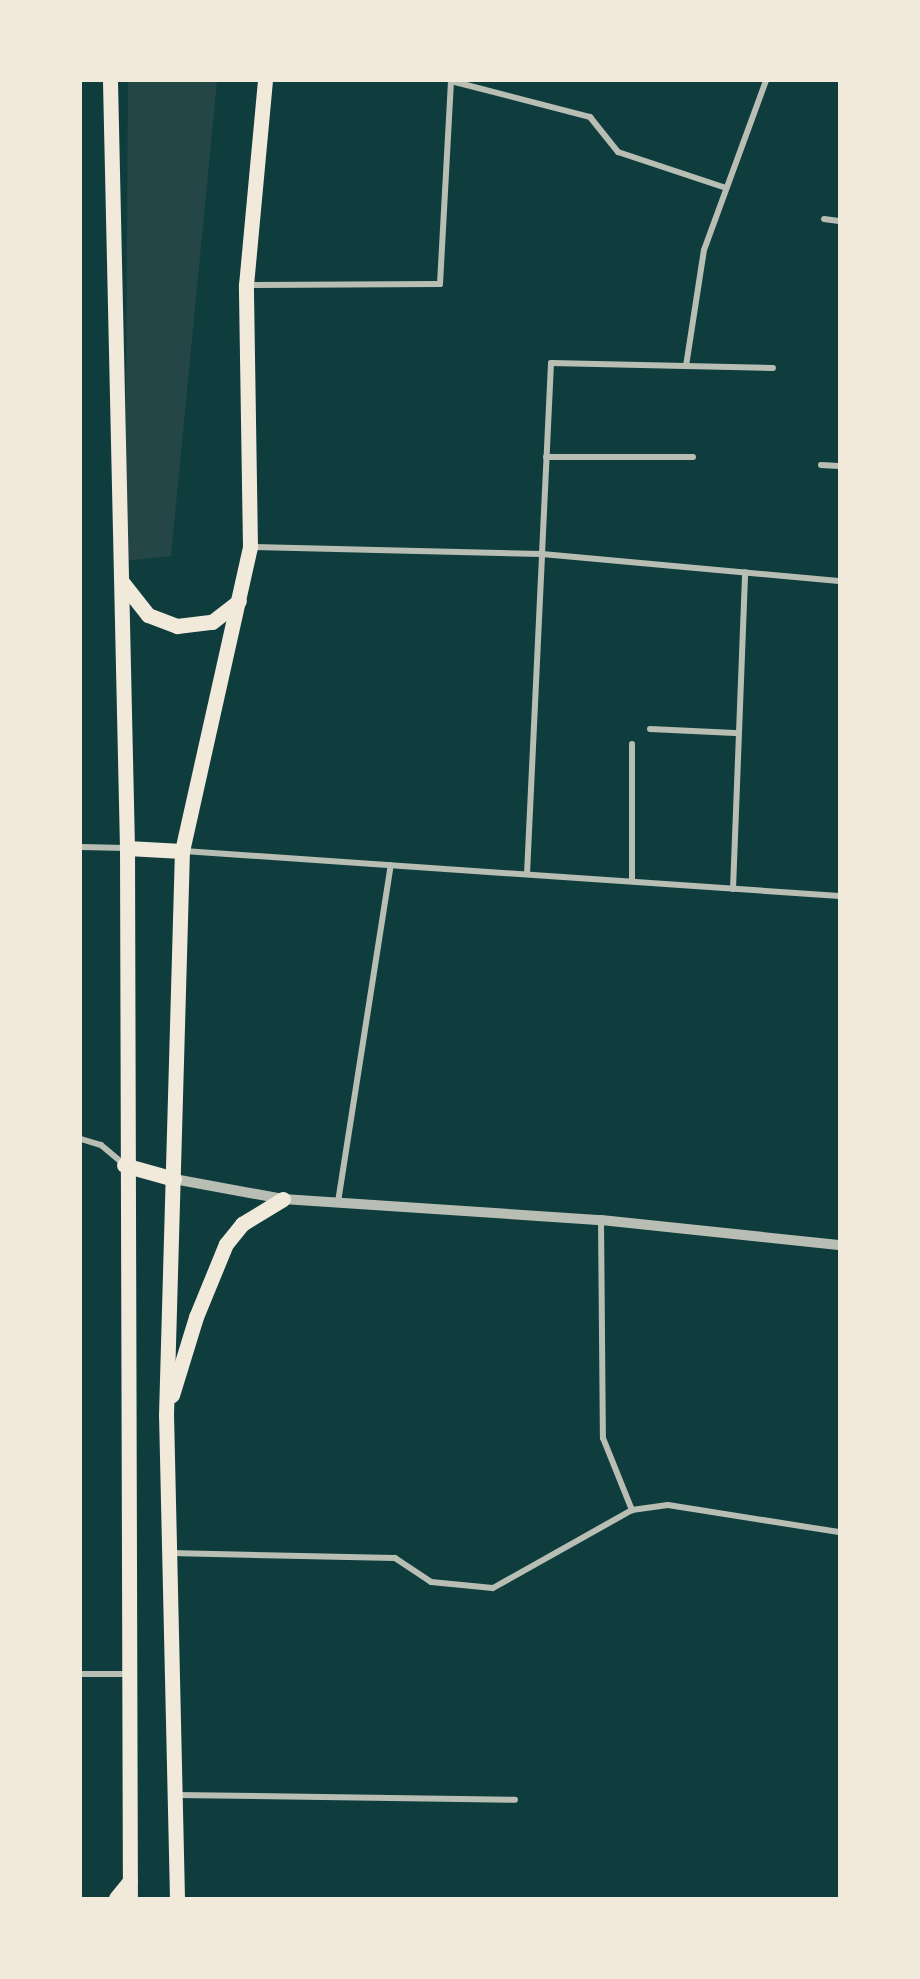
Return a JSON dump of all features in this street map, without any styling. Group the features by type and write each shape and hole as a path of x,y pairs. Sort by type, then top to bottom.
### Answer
{"main road":[{"path":"110,81 127,848 124,1165 130,1898"},
{"path":"179,1895 172,1795 170,1553 166,1415 182,851 250,547 246,285 265,81"},
{"path":"120,579 142,610 177,626 212,622 239,601"},
{"path":"127,848 182,851"},
{"path":"124,1165 174,1179"},
{"path":"166,1415 196,1317 226,1244 242,1224 283,1199"},
{"path":"116,1898 130,1881"}],"street":[{"path":"246,285 440,284 452,81 590,117 618,152 726,188"},
{"path":"686,366 704,250 766,81"},
{"path":"824,219 839,221"},
{"path":"527,874 551,363 773,368"},
{"path":"546,457 693,457"},
{"path":"821,465 839,466"},
{"path":"250,547 542,554 839,581"},
{"path":"733,889 735,733 745,572"},
{"path":"650,729 735,733"},
{"path":"632,744 632,881"},
{"path":"81,847 127,848"},
{"path":"182,851 839,896"},
{"path":"338,1202 391,865"},
{"path":"81,1138 101,1145 124,1165"},
{"path":"174,1179 283,1199 601,1220 839,1245"},
{"path":"601,1220 603,1438 632,1510"},
{"path":"170,1553 396,1558 431,1582 493,1588 632,1510 668,1505 839,1532"},
{"path":"81,1674 129,1674"},
{"path":"172,1795 515,1800"}],"shaded area":[{"path":"128,81 217,81 171,556 125,561"}]}
